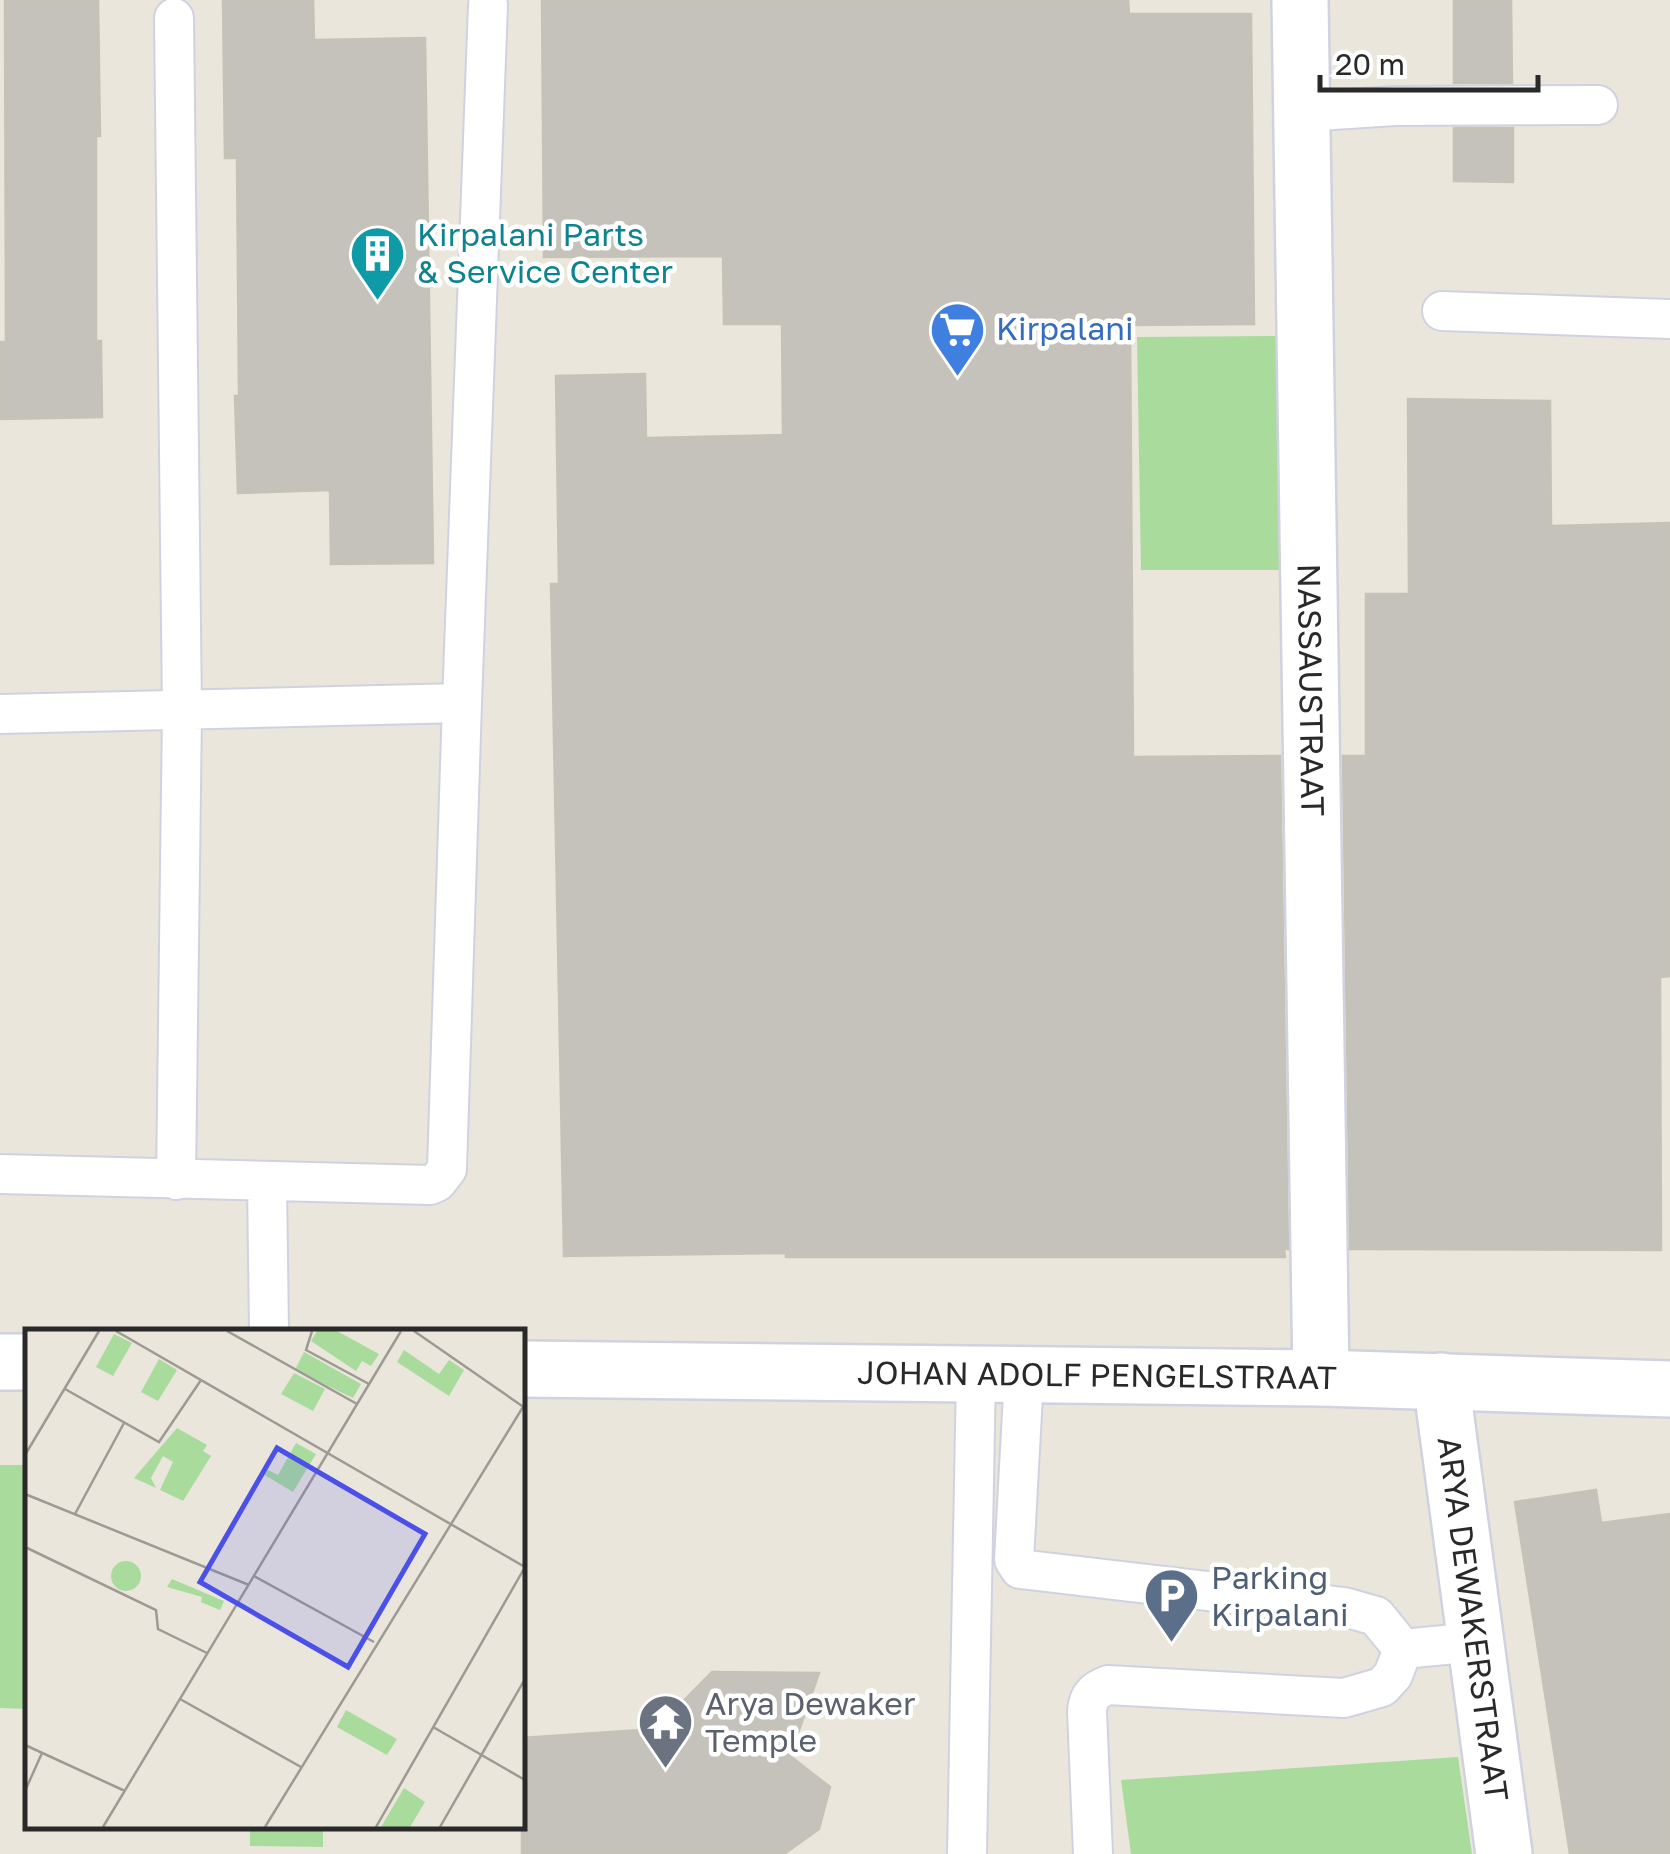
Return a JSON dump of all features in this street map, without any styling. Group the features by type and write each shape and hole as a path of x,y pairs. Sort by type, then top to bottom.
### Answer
{"street":[{"name":"NASSAUSTRAAT","path":"1300,0 1322,1378"},
{"name":"JOHAN ADOLF PENGELSTRAAT","path":"525,1369 1322,1378 1670,1389"},
{"name":"ARYA DEWAKERSTRAAT","path":"1441,1382 1504,1854"}],"lane":[{"path":"0,1174 430,1184 448,1169 488,4"},
{"path":"174,18 182,711 176,1180"},
{"path":"1302,112 1395,106 1598,105"},
{"path":"1442,311 1670,319"},
{"path":"0,714 462,703"},
{"path":"267,1183 270,1329"},
{"path":"1000,1375 1014,1560 1020,1569 1344,1607 1376,1616 1403,1649"},
{"path":"966,1854 1000,1375"},
{"path":"1403,1649 1475,1642"},
{"path":"1094,1854 1087,1711 1088,1700 1100,1688 1108,1685 1344,1698 1382,1687 1393,1675 1403,1649"}],"green space":[{"path":"1278,336 1283,570 1141,570 1137,337"},
{"path":"0,1465 25,1465 25,1709 0,1708"},
{"path":"1458,1757 1472,1854 1131,1854 1121,1780"},
{"path":"250,1829 323,1829 323,1847 250,1846"}],"building":[{"path":"5,0 98,1 96,341 101,341 102,417 0,419 0,342 6,342"},
{"path":"223,0 313,0 314,40 425,38 433,563 331,564 330,490 238,493 237,158 225,158"},
{"name":"Kirpalani","path":"542,0 1128,0 1129,14 1251,14 1254,324 1130,325 1133,757 1280,756 1288,1249 1284,1249 1285,1257 786,1257 786,1253 564,1256 551,584 559,584 556,376 645,374 646,438 783,435 782,324 724,324 723,256 544,257"},
{"path":"1454,0 1511,0 1512,83 1454,83"},
{"path":"1454,128 1513,128 1513,182 1454,181"},
{"path":"1408,399 1550,401 1551,526 1670,523 1670,976 1660,977 1661,1250 1350,1249 1343,756 1366,756 1366,594 1409,594"},
{"path":"1596,1490 1601,1523 1670,1514 1670,1854 1570,1854 1515,1502"},
{"name":"Arya Dewaker Temple","path":"712,1672 819,1673 790,1756 830,1787 819,1829 784,1854 522,1854 525,1738 656,1729"}],"place":[{"name":"Kirpalani Parts & Service Center","path":"378,302"},
{"name":"Kirpalani","path":"957,378"},
{"name":"Parking Kirpalani","path":"1172,1645"},
{"name":"Arya Dewaker Temple","path":"666,1771"}]}
